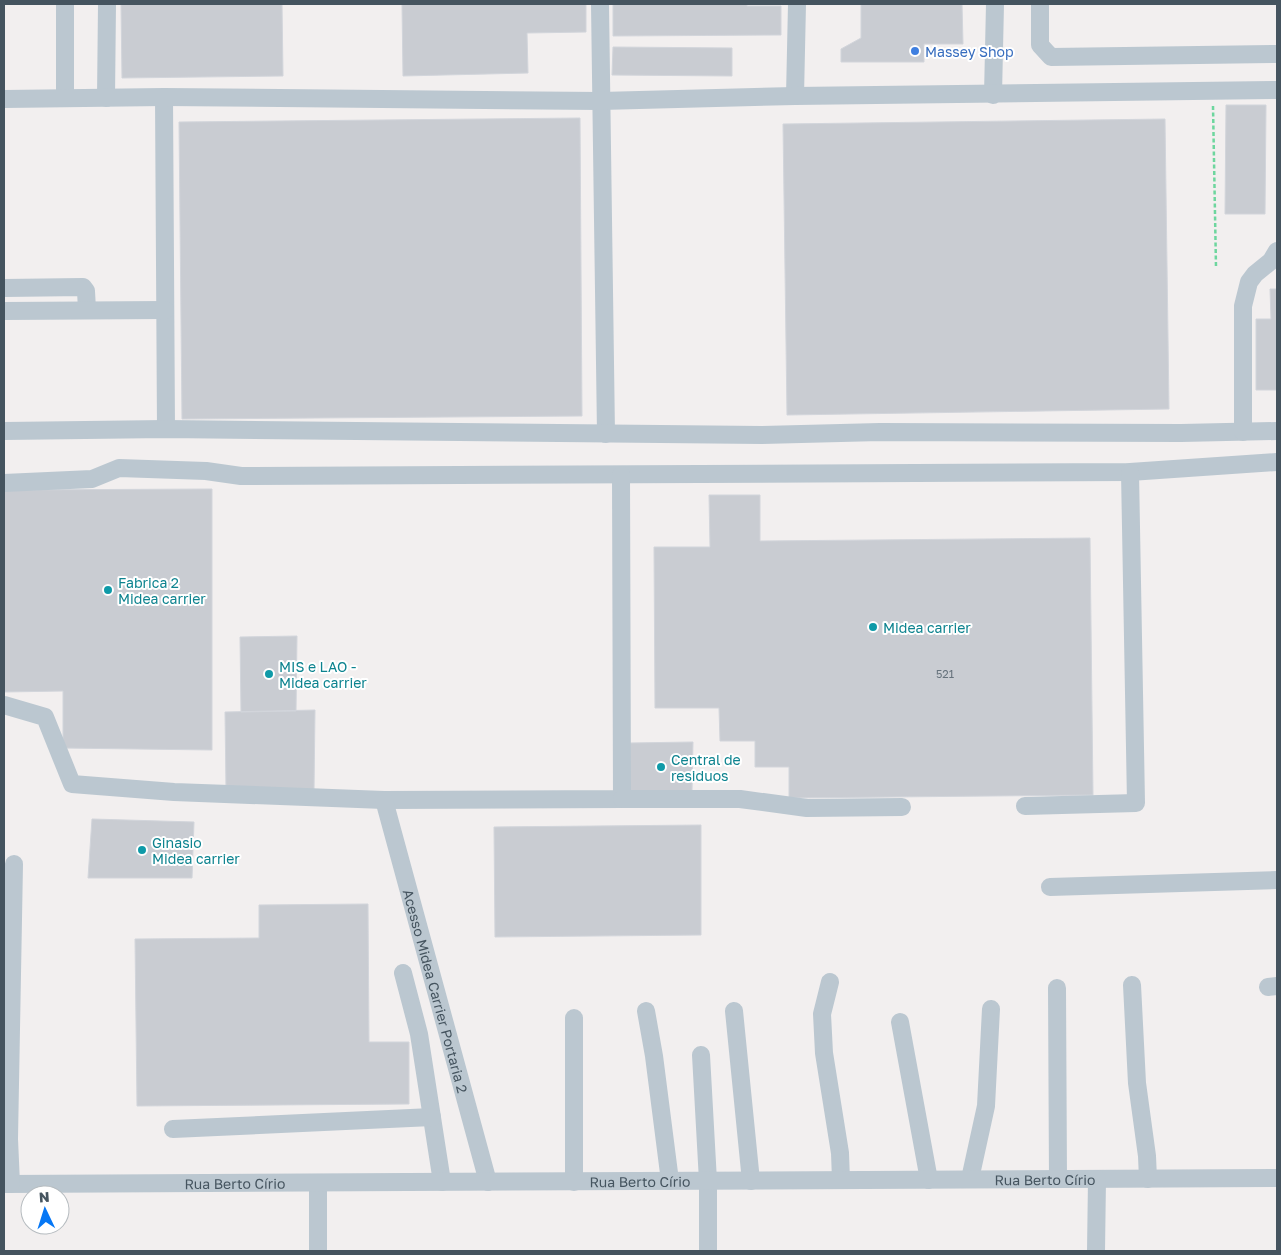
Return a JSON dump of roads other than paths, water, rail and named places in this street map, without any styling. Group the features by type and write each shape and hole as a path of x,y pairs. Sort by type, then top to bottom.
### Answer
{"street":[{"path":"65,4 65,98"},
{"path":"106,4 106,98"},
{"path":"600,4 606,434"},
{"path":"796,96 797,4"},
{"path":"993,95 995,4"},
{"path":"1040,4 1040,45 1051,57 1277,54"},
{"path":"4,99 164,97 601,101 796,96 1277,90"},
{"path":"164,97 166,429"},
{"path":"1243,432 1243,306 1245,294 1255,274 1271,261 1277,251"},
{"path":"4,288 83,288 86,290 87,310"},
{"path":"4,311 165,310"},
{"path":"4,431 166,429 606,434 1277,431"},
{"path":"4,484 92,479 119,468 206,471 241,476 621,475 1130,472 1277,462"},
{"path":"1025,806 1136,803 1130,472"},
{"path":"621,475 622,799"},
{"path":"4,705 45,717 72,784 174,792 384,800 740,799 807,808 902,807"},
{"name":"Acesso Midea Carrier Portaria 2","path":"384,800 488,1182"},
{"path":"8,1184 6,1139 7,1066 14,864"},
{"path":"1050,887 1277,880"},
{"path":"403,972 419,1034 442,1182"},
{"path":"830,982 822,1014 824,1053 840,1153 841,1180"},
{"path":"1132,985 1138,1083 1148,1179"},
{"path":"1057,988 1058,1179"},
{"path":"970,1180 986,1106 991,1009"},
{"path":"646,1011 654,1056 670,1181"},
{"path":"734,1011 751,1181"},
{"path":"574,1018 574,1182"},
{"path":"900,1022 929,1180"},
{"path":"701,1055 708,1181 708,1251"},
{"path":"173,1129 432,1117"},
{"name":"Rua Berto Círio","path":"8,1184 1277,1178"},
{"path":"1096,1251 1097,1179"},
{"path":"318,1183 318,1251"}],"place":[{"name":"Massey Shop","path":"915,51"},
{"name":"Fabrica 2 Midea carrier","path":"108,590"},
{"name":"Midea carrier","path":"873,627"},
{"name":"MIS e LAO - Midea carrier","path":"269,674"},
{"name":"Central de residuos","path":"661,767"},
{"name":"Ginasio Midea carrier","path":"142,850"}]}
